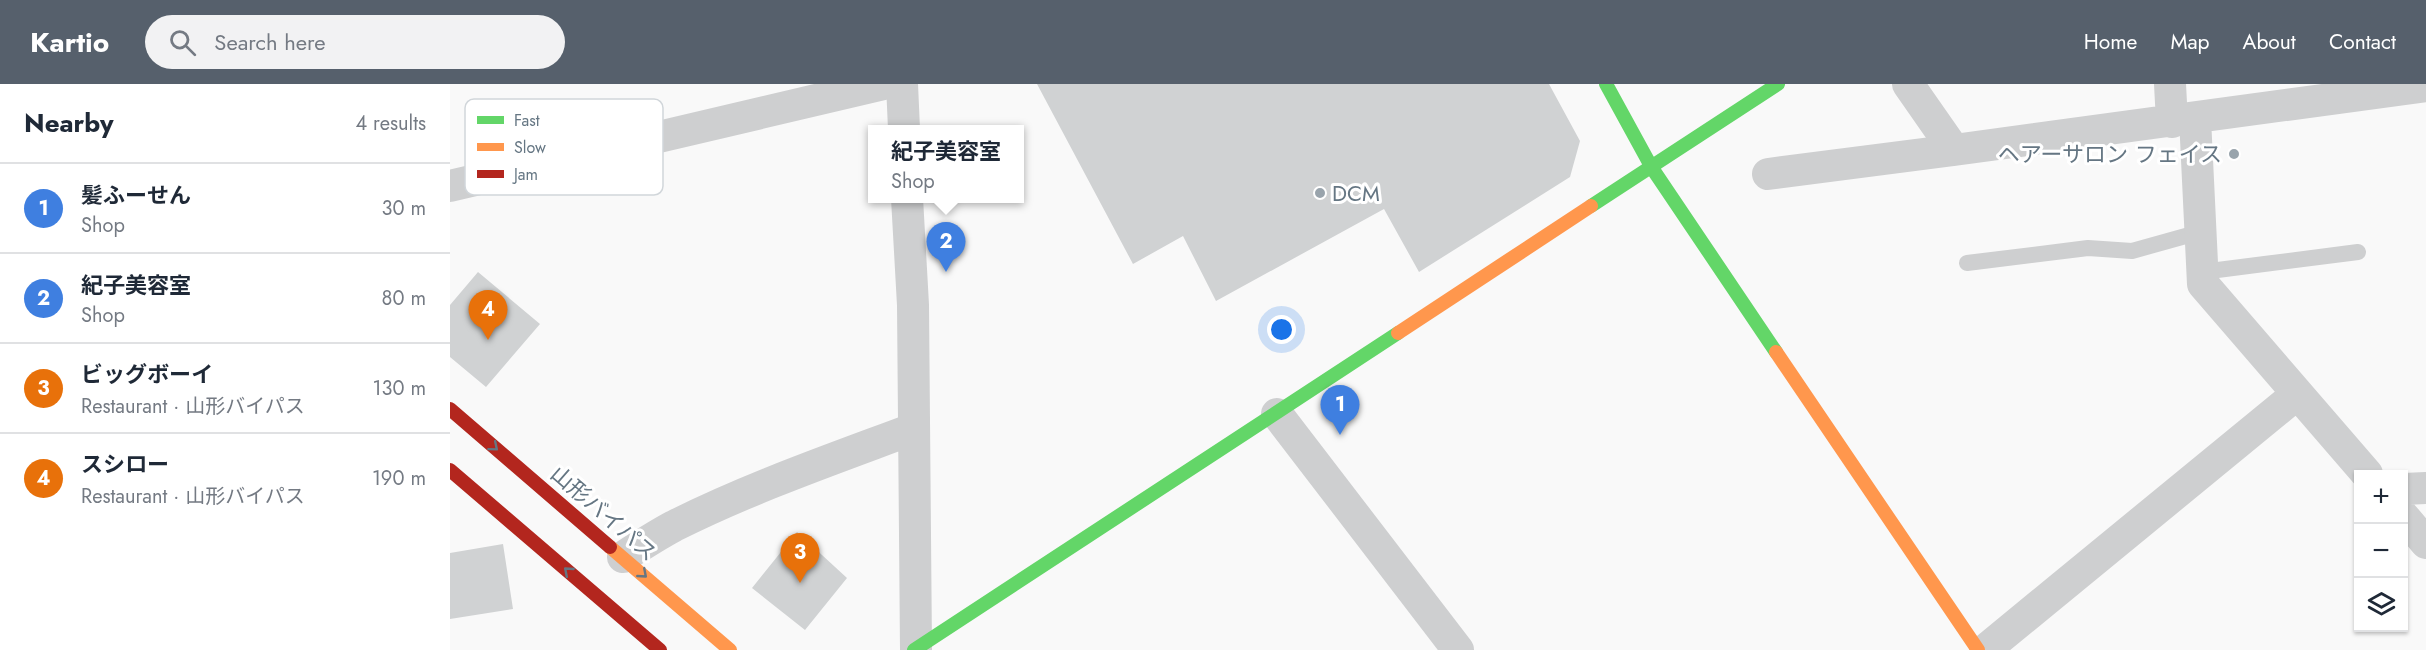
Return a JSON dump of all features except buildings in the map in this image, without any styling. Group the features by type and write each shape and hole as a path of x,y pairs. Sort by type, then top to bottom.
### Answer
{"main road":[{"path":"1606,84 1652,168 1978,650"},
{"path":"915,649 1778,84"},
{"name":"山形バイパス","path":"450,409 730,650"},
{"path":"450,470 660,650"}],"street":[{"path":"663,136 884,84"},
{"path":"902,84 904,125"},
{"path":"1908,84 1954,150"},
{"path":"2170,84 2184,120 2200,231 2203,284 2364,470"},
{"path":"1768,174 2426,86"},
{"path":"450,186 465,182"},
{"path":"907,203 913,305 915,649"},
{"path":"1985,650 2297,394"},
{"path":"1277,414 1458,650"},
{"path":"623,557 672,527 728,501 786,476 913,429"},
{"path":"2408,489 2426,488"},
{"path":"2408,523 2426,543"}],"lane":[{"path":"1967,262 2088,248 2132,251 2200,231"},
{"path":"2202,272 2358,252"}],"traffic: fast":[{"path":"1606,84 1652,168 1776,352"},
{"path":"1591,206 1778,84"},
{"path":"914,650 1398,333"}],"traffic: slow":[{"path":"1398,333 1591,206"},
{"path":"1776,352 1978,650"},
{"path":"610,547 730,650"}],"traffic: jam":[{"path":"450,409 610,547"},
{"path":"450,470 660,650"}],"place":[{"name":"ヘアーサロン フェイス","path":"2234,154"},
{"name":"DCM","path":"1320,193"},
{"name":"紀子美容室","path":"946,272"},
{"name":"スシロー","path":"488,340"},
{"name":"髪ふーせん","path":"1340,435"},
{"name":"ビッグボーイ","path":"800,583"}]}
